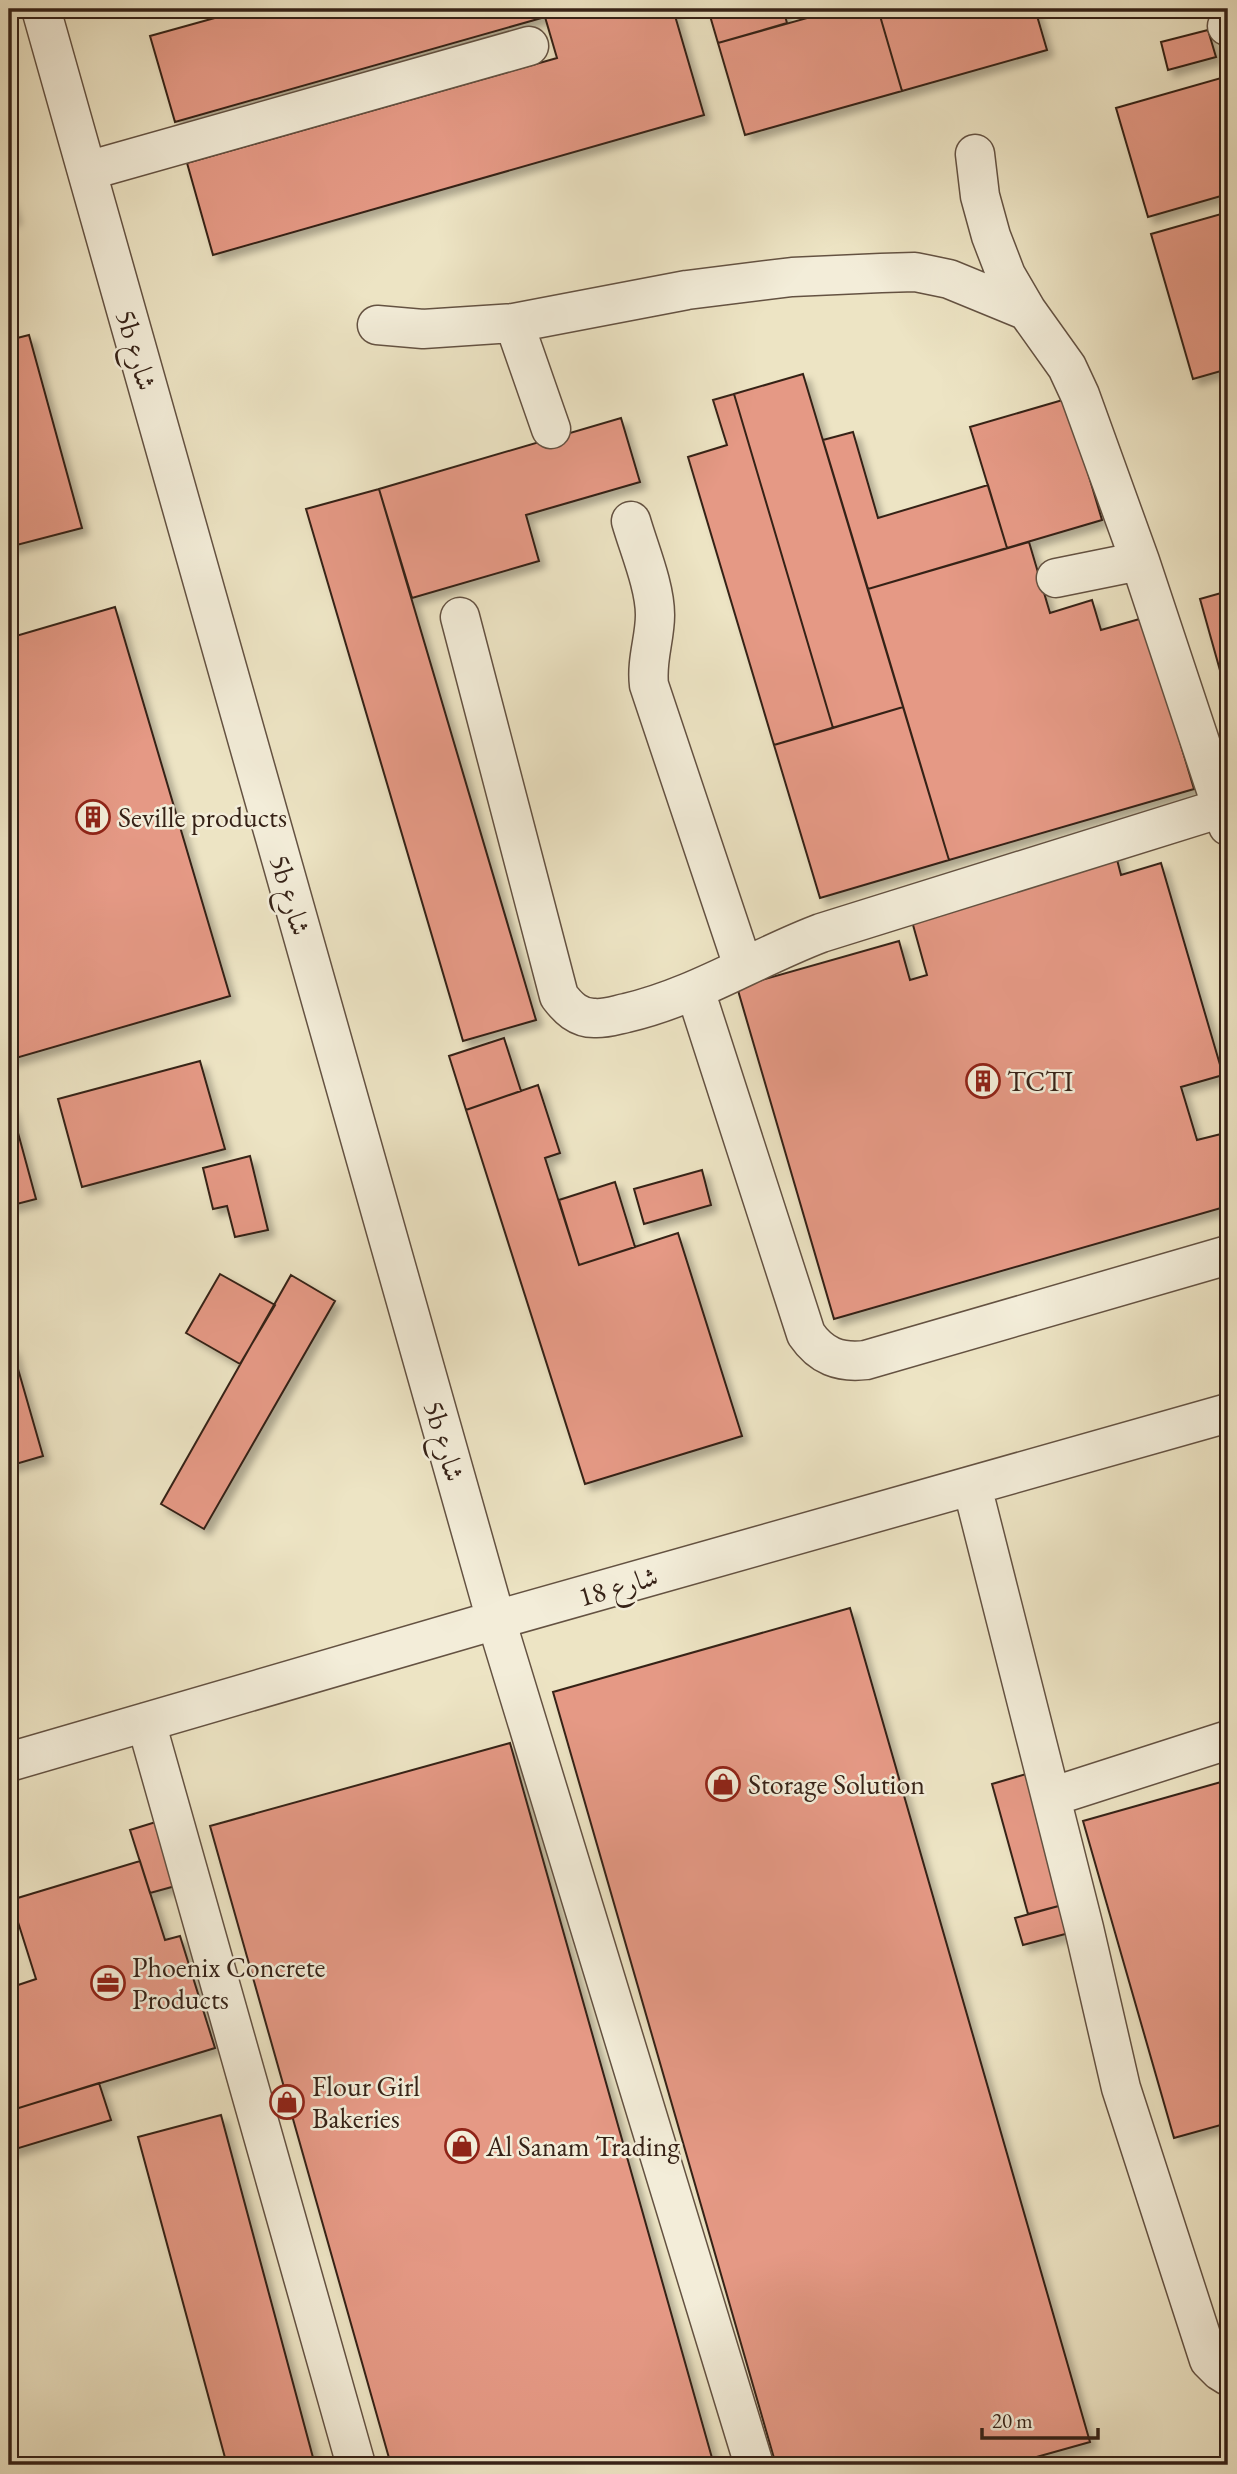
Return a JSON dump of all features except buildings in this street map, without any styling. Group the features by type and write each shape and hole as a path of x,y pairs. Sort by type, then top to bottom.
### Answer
{"street":[{"name":"5b شارع","path":"41,9 496,1620 754,2465"},
{"path":"87,171 529,46"},
{"path":"460,617 559,996 579,1015 592,1018 644,1009 695,990 781,948 821,933 1227,813 1080,395 1052,345 1027,311 1006,275 991,236 980,196 975,154"},
{"path":"377,325 423,328 514,323 687,290 792,277 915,272 949,279 1027,311"},
{"path":"514,323 551,429"},
{"path":"631,521 655,604 654,629 648,655 649,685 744,966"},
{"path":"1056,578 1140,561"},
{"path":"695,990 806,1334 825,1354 838,1360 866,1360 1228,1255"},
{"name":"شارع 18","path":"9,1762 496,1620 1228,1413"},
{"path":"972,1486 1084,1928 1121,2088 1209,2360 1228,2375"},
{"path":"146,1722 356,2465"},
{"path":"1051,1797 1228,1740"}],"place":[{"name":"Seville products","path":"93,817"},
{"name":"TCTI","path":"983,1081"},
{"name":"Storage Solution","path":"723,1784"},
{"name":"Phoenix Concrete Products","path":"108,1983"},
{"name":"Flour Girl Bakeries","path":"287,2102"},
{"name":"Al Sanam Trading","path":"462,2146"}]}
